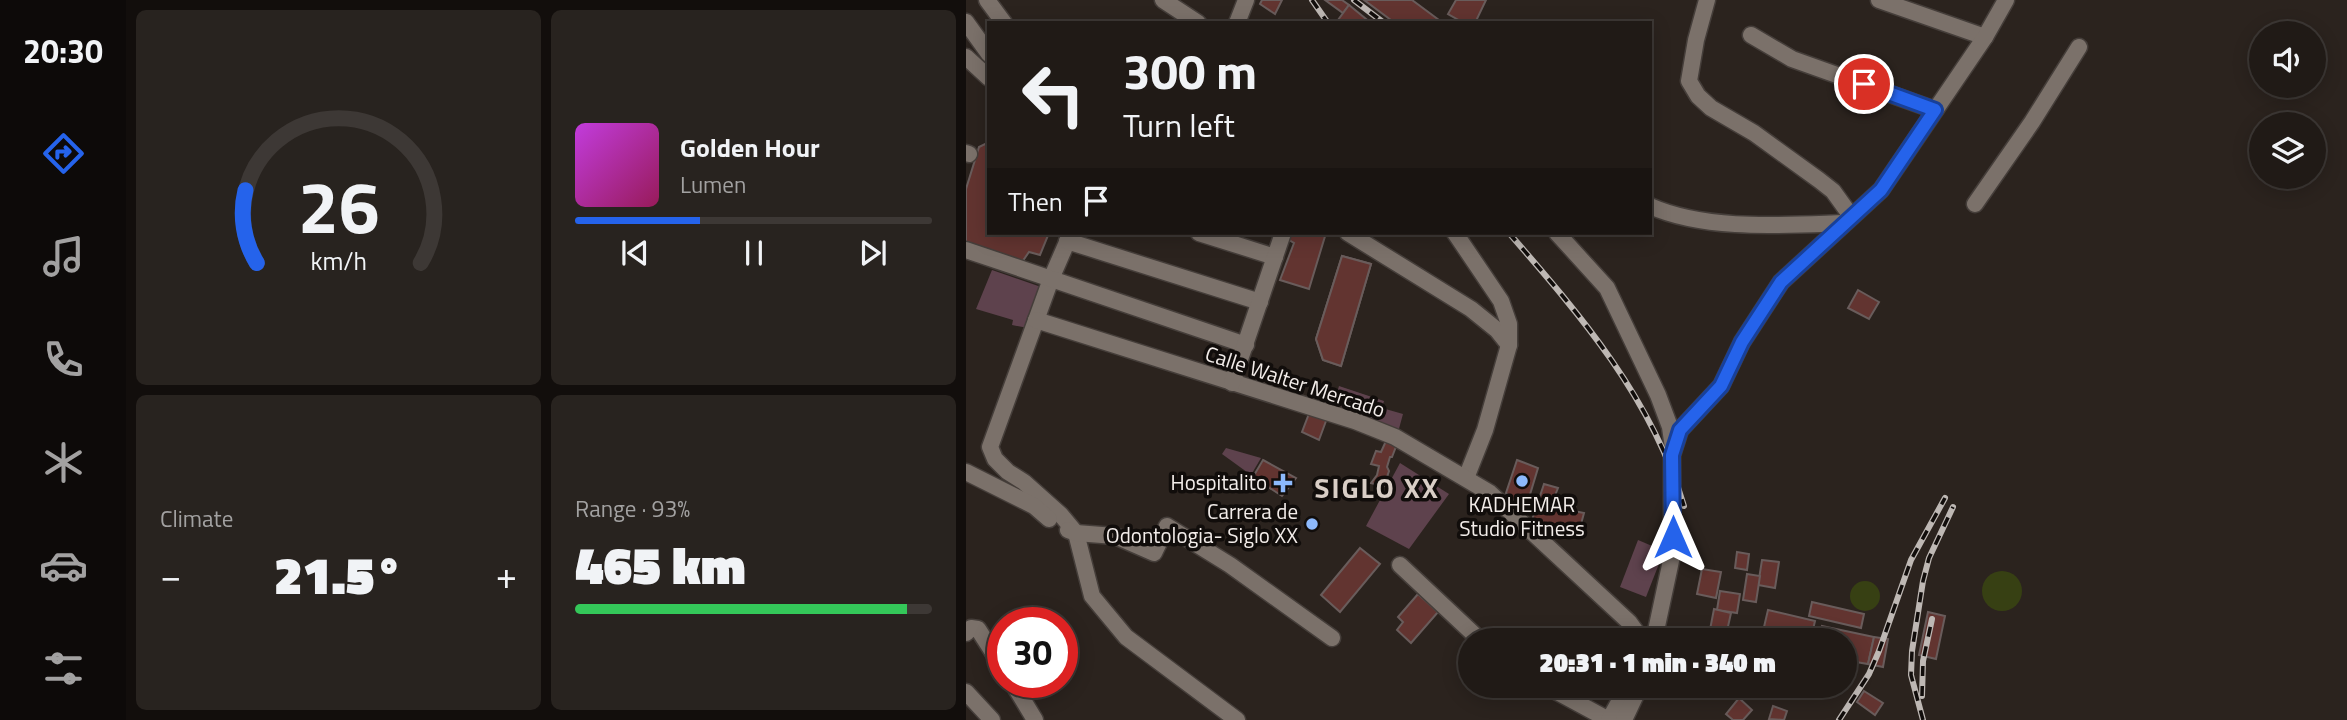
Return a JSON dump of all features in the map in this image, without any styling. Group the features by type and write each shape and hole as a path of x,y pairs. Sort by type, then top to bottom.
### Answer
{"street":[{"path":"1163,0 1195,21"},
{"path":"1238,21 1246,0"},
{"path":"1707,0 1689,81 1698,96 1711,108 1754,133 1833,191 1848,220"},
{"path":"1878,0 1985,37"},
{"path":"1657,628 1672,556 1672,470 1680,430 1721,386 1742,342 1781,282 1881,190 1985,37 2006,0"},
{"path":"989,1 1003,21"},
{"path":"966,22 987,51"},
{"path":"1751,35 1793,59 1935,110"},
{"path":"1975,204 2080,47"},
{"path":"966,57 987,76"},
{"path":"1652,207 1697,219 1779,225 1848,220"},
{"path":"1205,235 1275,257"},
{"path":"1232,383 1282,235"},
{"path":"1351,235 1471,309 1497,330 1509,345"},
{"path":"1456,235 1501,301 1509,324 1509,345 1485,430 1465,478"},
{"path":"1559,235 1607,288 1658,395 1670,427 1674,450"},
{"path":"1237,720 1126,637 1092,596 1076,533 1061,515 995,459 990,447 1069,236 1260,302"},
{"path":"966,250 1245,345"},
{"name":"Calle Walter Mercado","path":"1036,320 1355,421 1395,437 1490,493 1633,628"},
{"path":"966,472 1034,506 1055,523 1076,533 1115,536 1154,553 1167,526 1230,565 1332,638"},
{"path":"1400,565 1467,628"},
{"path":"966,633 971,628 978,629 987,643"},
{"path":"966,692 992,720"},
{"path":"1022,698 1035,720"},
{"path":"1568,698 1609,720 1621,698"},
{"path":"1624,720 1634,698"}],"shaded area":[{"path":"992,270 1044,288 1028,328 1012,325 1013,320 976,309"},
{"path":"1339,386 1384,401 1382,408 1403,414 1397,436 1332,411"},
{"path":"1226,448 1261,458 1251,475 1222,454"},
{"path":"1400,463 1449,494 1409,549 1366,526"},
{"path":"1638,540 1664,551 1646,597 1620,587"},
{"path":"2002,571 2016,577 2022,591 2016,605 2002,611 1988,605 1982,591 1988,577"},
{"path":"1865,581 1876,585 1880,596 1876,607 1865,611 1854,607 1850,596 1854,585"}],"building":[{"path":"1262,0 1282,0 1275,14 1260,4"},
{"path":"1325,0 1342,0 1349,5 1343,13"},
{"path":"1364,0 1412,0 1440,21 1392,21"},
{"path":"1456,0 1486,0 1476,21 1460,21 1448,14"},
{"path":"1349,5 1369,21 1339,21"},
{"path":"987,143 987,235 1048,235 1040,255 1029,252 1022,262 966,244 966,189 979,147"},
{"path":"1290,235 1325,235 1309,289 1280,280 1294,243 1289,240"},
{"path":"1342,256 1371,264 1341,366 1323,360 1316,339"},
{"path":"1342,256 1371,264 1341,366 1323,360 1316,339"},
{"path":"1858,290 1879,302 1869,319 1848,308"},
{"path":"1310,411 1326,421 1319,440 1302,432"},
{"path":"1386,441 1397,444 1390,457 1384,486 1371,483 1379,466 1371,464 1376,451 1381,452"},
{"path":"1263,460 1296,478 1282,496 1253,477"},
{"name":"KADHEMAR Studio Fitness","path":"1517,460 1538,468 1525,511 1506,493"},
{"path":"1544,484 1558,488 1554,498 1576,504 1574,511 1584,513 1578,535 1559,530 1552,540 1532,520"},
{"path":"1360,548 1380,564 1340,612 1321,595"},
{"path":"1737,552 1749,554 1747,570 1735,568"},
{"path":"1762,560 1779,562 1775,588 1758,585"},
{"path":"1702,569 1721,572 1716,598 1697,594"},
{"path":"1747,574 1760,576 1756,602 1743,600"},
{"path":"1720,591 1740,594 1737,613 1717,610"},
{"path":"1418,594 1438,612 1411,643 1397,630 1403,622 1398,617"},
{"path":"1812,602 1864,614 1861,628 1809,616"},
{"path":"1714,609 1731,613 1728,628 1710,628"},
{"path":"1768,610 1815,621 1813,628 1764,627"},
{"path":"1928,612 1945,616 1936,659 1919,655"},
{"path":"1857,633 1874,637 1868,664 1857,662"},
{"path":"1874,637 1888,639 1883,667 1868,664"},
{"path":"1864,691 1883,703 1875,715 1857,702"},
{"path":"1739,698 1752,710 1743,720 1733,720 1726,714"},
{"path":"1773,706 1787,711 1784,720 1769,719"}],"railway":[{"path":"1312,0 1327,21"},
{"path":"1354,0 1381,21"},
{"path":"1511,235 1588,327 1634,394 1670,467 1684,506"},
{"path":"1839,720 1869,674 1911,560 1945,498"},
{"path":"1923,720 1911,675 1912,651 1929,558 1953,507"},
{"path":"1922,696 1923,661 1932,619"}],"place":[{"name":"KADHEMAR Studio Fitness","path":"1522,481"},
{"name":"Hospitalito","path":"1283,483"},
{"name":"Carrera de Odontologia- Siglo XX","path":"1312,524"}],"district":[{"name":"SIGLO XX","path":"1377,488"}],"route":[{"path":"1673,537 1672,455 1680,430 1721,386 1742,342 1781,282 1881,190 1935,110 1864,84"}]}
